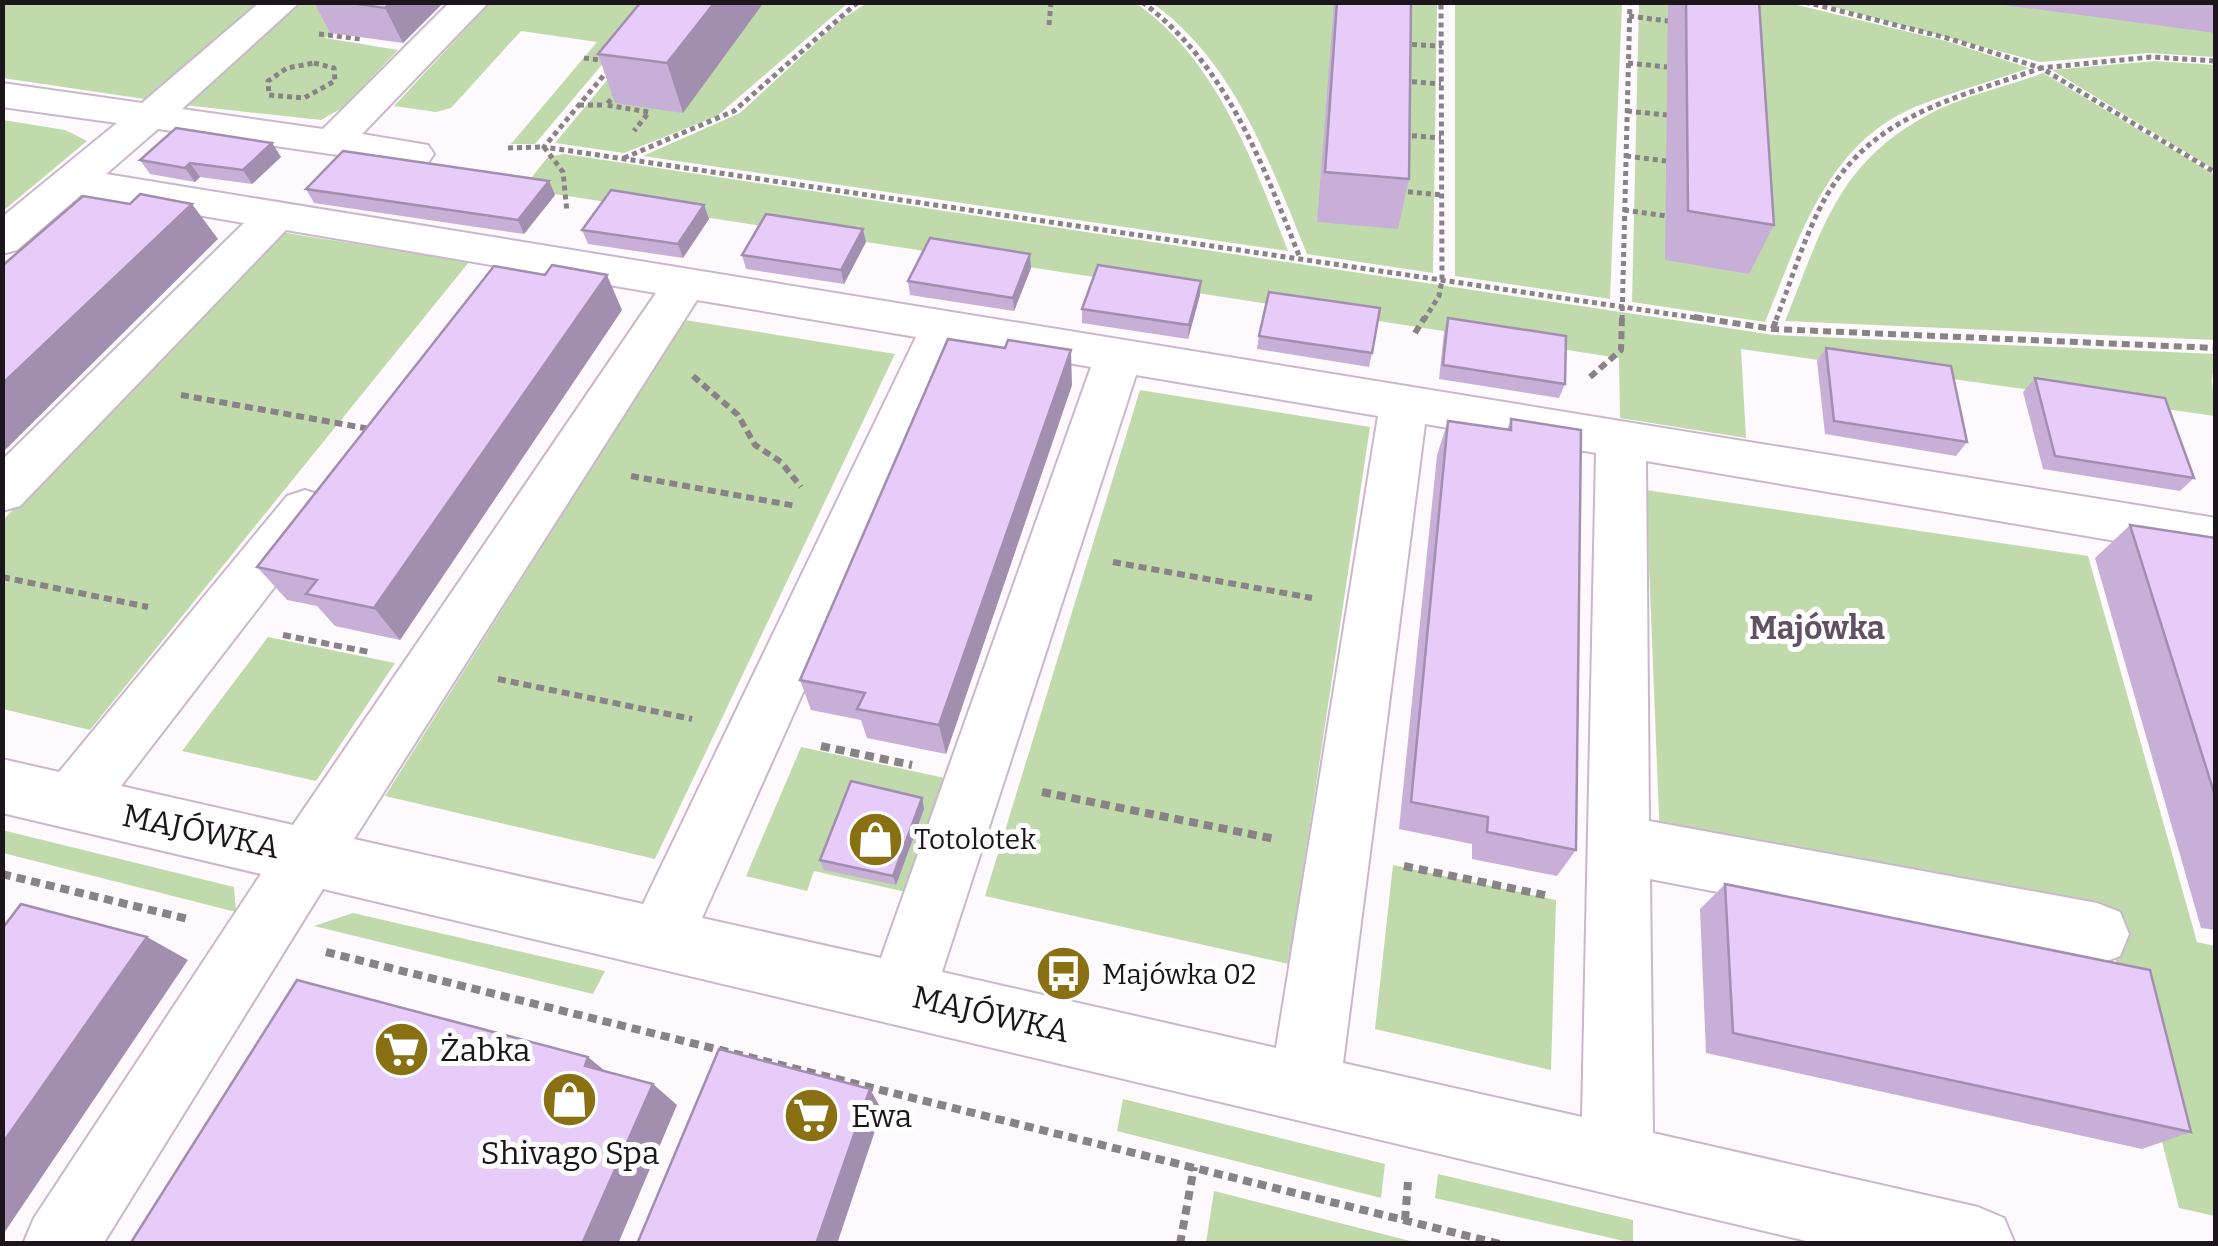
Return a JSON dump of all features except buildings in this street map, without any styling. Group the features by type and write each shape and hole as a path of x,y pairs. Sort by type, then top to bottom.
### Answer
{"street":[{"path":"332,142 471,2"},
{"path":"2,240 150,116 292,18"},
{"path":"2,94 414,154"},
{"path":"74,182 510,254 672,304 944,326 2216,538"},
{"path":"2,492 276,215"},
{"path":"475,298 510,254"},
{"path":"60,1244 308,855 672,304"},
{"path":"661,937 837,513 944,326"},
{"path":"902,994 1119,355"},
{"path":"1305,1086 1404,403"},
{"path":"71,802 370,429"},
{"path":"1616,1160 1621,439"},
{"name":"MAJÓWKA","path":"2,786 1978,1244"},
{"path":"1618,844 2097,934"}],"path":[{"path":"623,158 734,110 858,2"},
{"path":"1142,2 1190,43 1233,110 1259,156 1300,258"},
{"path":"1415,333 1438,296 1442,280 1442,2"},
{"path":"1587,380 1622,350 1620,306 1630,2"},
{"path":"1804,2 1946,38 2041,68 2216,173"},
{"path":"1049,25 1054,4"},
{"path":"1629,16 1668,21"},
{"path":"292,18 375,41"},
{"path":"1400,44 1442,46"},
{"path":"1773,329 1824,203 1860,150 1923,110 2041,68 2088,60 2151,57 2216,61"},
{"path":"544,146 614,62 584,58"},
{"path":"314,63 334,68 335,81 316,95 280,100 268,95 268,81 295,66 314,63"},
{"path":"1628,63 1667,67"},
{"path":"611,66 624,68"},
{"path":"1400,81 1441,84"},
{"path":"606,105 626,82"},
{"path":"579,105 649,112 634,131"},
{"path":"1627,110 1667,115"},
{"path":"1399,135 1441,138"},
{"path":"544,146 563,172 569,224"},
{"path":"508,148 544,146 1773,329 2216,348"},
{"path":"1626,156 1666,162"},
{"path":"1399,192 1442,195"},
{"path":"1624,210 1666,216"},
{"path":"672,304 700,386 738,415 755,445 782,462 837,513"},
{"path":"111,383 370,429"},
{"path":"566,464 837,513"},
{"path":"1052,552 1375,609"},
{"path":"2,874 1500,1244"},
{"path":"717,1067 724,1050"},
{"path":"1180,1244 1194,1167"}],"green space":[{"path":"1131,2 1140,6 1167,29 1212,86 1247,150 1288,251 643,156 740,113 842,19 867,3"},
{"path":"3,3 265,3 151,100 3,78"},
{"path":"301,3 362,3 325,38 398,50 342,108 321,120 184,105"},
{"path":"490,3 654,3 535,144 511,144 597,42 521,31 451,108 436,112 394,106"},
{"path":"671,3 848,3 717,116 624,153 555,143"},
{"path":"1152,3 1437,3 1433,273 1307,254 1263,150 1227,84 1180,26"},
{"path":"1455,3 1622,3 1610,299 1455,276"},
{"path":"1639,3 1789,3 1946,41 2029,68 1920,105 1888,121 1861,142 1839,167 1805,225 1765,322 1632,302"},
{"path":"1819,3 2215,3 2215,57 2148,53 2040,62"},
{"path":"2155,61 2215,65 2215,170 2052,70"},
{"path":"2043,73 2215,175 2215,340 1785,321 1837,200 1875,153 1933,112"},
{"path":"3,120 65,130 87,141 3,211"},
{"path":"564,154 1774,335 2215,354 2215,416 1741,349 1746,438 1620,418 1619,358 522,189 548,157"},
{"path":"280,232 469,262 90,730 3,709 3,520"},
{"path":"685,320 895,354 655,859 385,796"},
{"path":"1140,390 1370,427 1289,964 985,896"},
{"path":"1646,490 2088,556 2197,942 2215,946 2215,1216 2179,1208 2107,926 1660,841"},
{"path":"268,637 395,663 316,781 182,751"},
{"path":"801,747 945,778 906,892 814,871 807,891 746,876"},
{"path":"2,830 234,887 236,912 3,853"},
{"path":"1393,865 1556,900 1551,1070 1375,1029"},
{"path":"353,913 605,971 593,994 314,926"},
{"path":"1123,1099 1385,1164 1381,1198 1117,1131"},
{"path":"1438,1174 1633,1220 1633,1243 1435,1198"},
{"path":"1214,1191 1418,1243 1206,1243"}],"place":[{"name":"Totolotek","path":"875,839"},
{"name":"Majówka 02","path":"1063,974"},
{"name":"Żabka","path":"401,1050"},
{"name":"Shivago Spa","path":"570,1099"},
{"name":"Ewa","path":"812,1116"}],"district":[{"name":"Majówka","path":"1817,628"}]}
